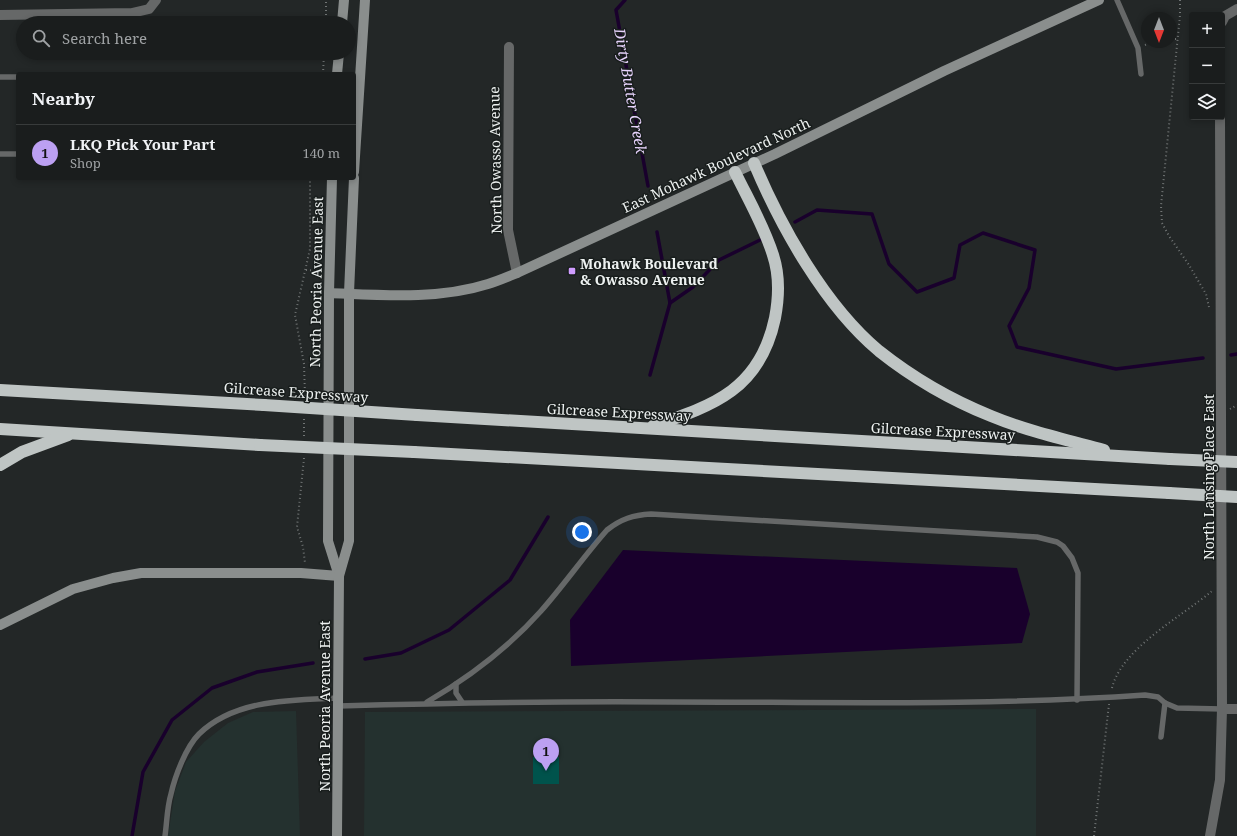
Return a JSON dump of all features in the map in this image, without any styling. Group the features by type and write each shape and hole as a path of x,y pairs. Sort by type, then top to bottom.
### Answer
{"highway":[{"path":"754,163 786,231 801,256 850,321 878,350 914,377 958,402 992,417 1025,428 1126,456"},
{"path":"648,428 701,409 733,389 748,374 763,354 771,335 779,295 778,275 773,255 761,226 735,172"},
{"name":"Gilcrease Expressway","path":"0,390 1237,462"},
{"path":"0,429 260,445 1237,497"},
{"path":"0,465 22,452 72,433"}],"main road":[{"path":"343,16 344,0"},
{"path":"356,115 357,86 365,0"},
{"name":"East Mohawk Boulevard North","path":"328,293 414,294 454,291 487,284 516,273 735,172 944,71 1099,0"},
{"path":"337,72 338,60"},
{"name":"North Peoria Avenue East","path":"332,180 328,293 328,541 339,576"},
{"name":"North Peoria Avenue East","path":"337,836 339,576 349,541 349,293 354,180"},
{"path":"0,625 73,589 141,573 306,573 339,576"}],"street":[{"path":"0,15 132,13 149,9 155,3"},
{"path":"1225,18 1237,10"},
{"name":"North Owasso Avenue","path":"509,47 508,230 516,273"},
{"name":"North Lansing Place East","path":"1210,836 1220,780 1222,709 1220,120"},
{"path":"1222,709 1237,709"}],"lane":[{"path":"1117,0 1138,48 1141,74"},
{"path":"0,76 16,76"},
{"path":"0,154 16,154"},
{"path":"425,703 456,684 495,653 530,622 607,530 618,522 629,517 651,514 1037,537 1057,542 1068,551 1078,573 1076,700"},
{"path":"456,684 456,693 462,702"},
{"path":"165,836 171,794 181,764 190,747 204,730 232,713 257,705 294,700 425,703 794,703 1076,700 1146,695 1158,697 1165,703 1177,708 1222,709"},
{"path":"1161,738 1165,703"}],"path":[{"path":"326,0 326,16"},
{"path":"1162,206 1178,39 1180,0"},
{"path":"323,72 324,60"},
{"name":"North Peoria Avenue East","path":"305,403 304,364 295,315 306,270 310,236 308,201 310,180"},
{"path":"304,442 305,411"},
{"path":"304,450 298,527 303,547 306,573"},
{"path":"1094,836 1110,697"}],"shaded area":[{"path":"623,550 1017,568 1030,614 1022,643 571,666 570,620"},
{"path":"1036,709 1036,836 364,836 365,712"},
{"path":"296,711 300,836 168,836 175,791 186,762 204,742 228,723 253,712"}],"building":[{"path":"533,757 559,757 559,784 533,784"}],"waterway":[{"name":"Dirty Butter Creek","path":"625,0 616,10 648,186"},
{"path":"795,222 817,210 872,214 889,264 917,292 954,278 960,245 983,233 1035,250 1029,288 1009,326 1017,347 1116,369 1203,358"},
{"name":"Dirty Butter Creek","path":"650,375 670,303 657,232"},
{"path":"670,303 693,287 719,260 760,240"},
{"path":"1231,355 1237,354"},
{"name":"Dirty Butter Creek","path":"365,659 401,653 449,630 510,580 548,517"},
{"name":"Dirty Butter Creek","path":"132,836 143,772 172,720 212,688 257,672 313,663"}],"place":[{"name":"Mohawk Boulevard & Owasso Avenue","path":"572,271"},
{"name":"LKQ Pick Your Part","path":"546,771"}]}
